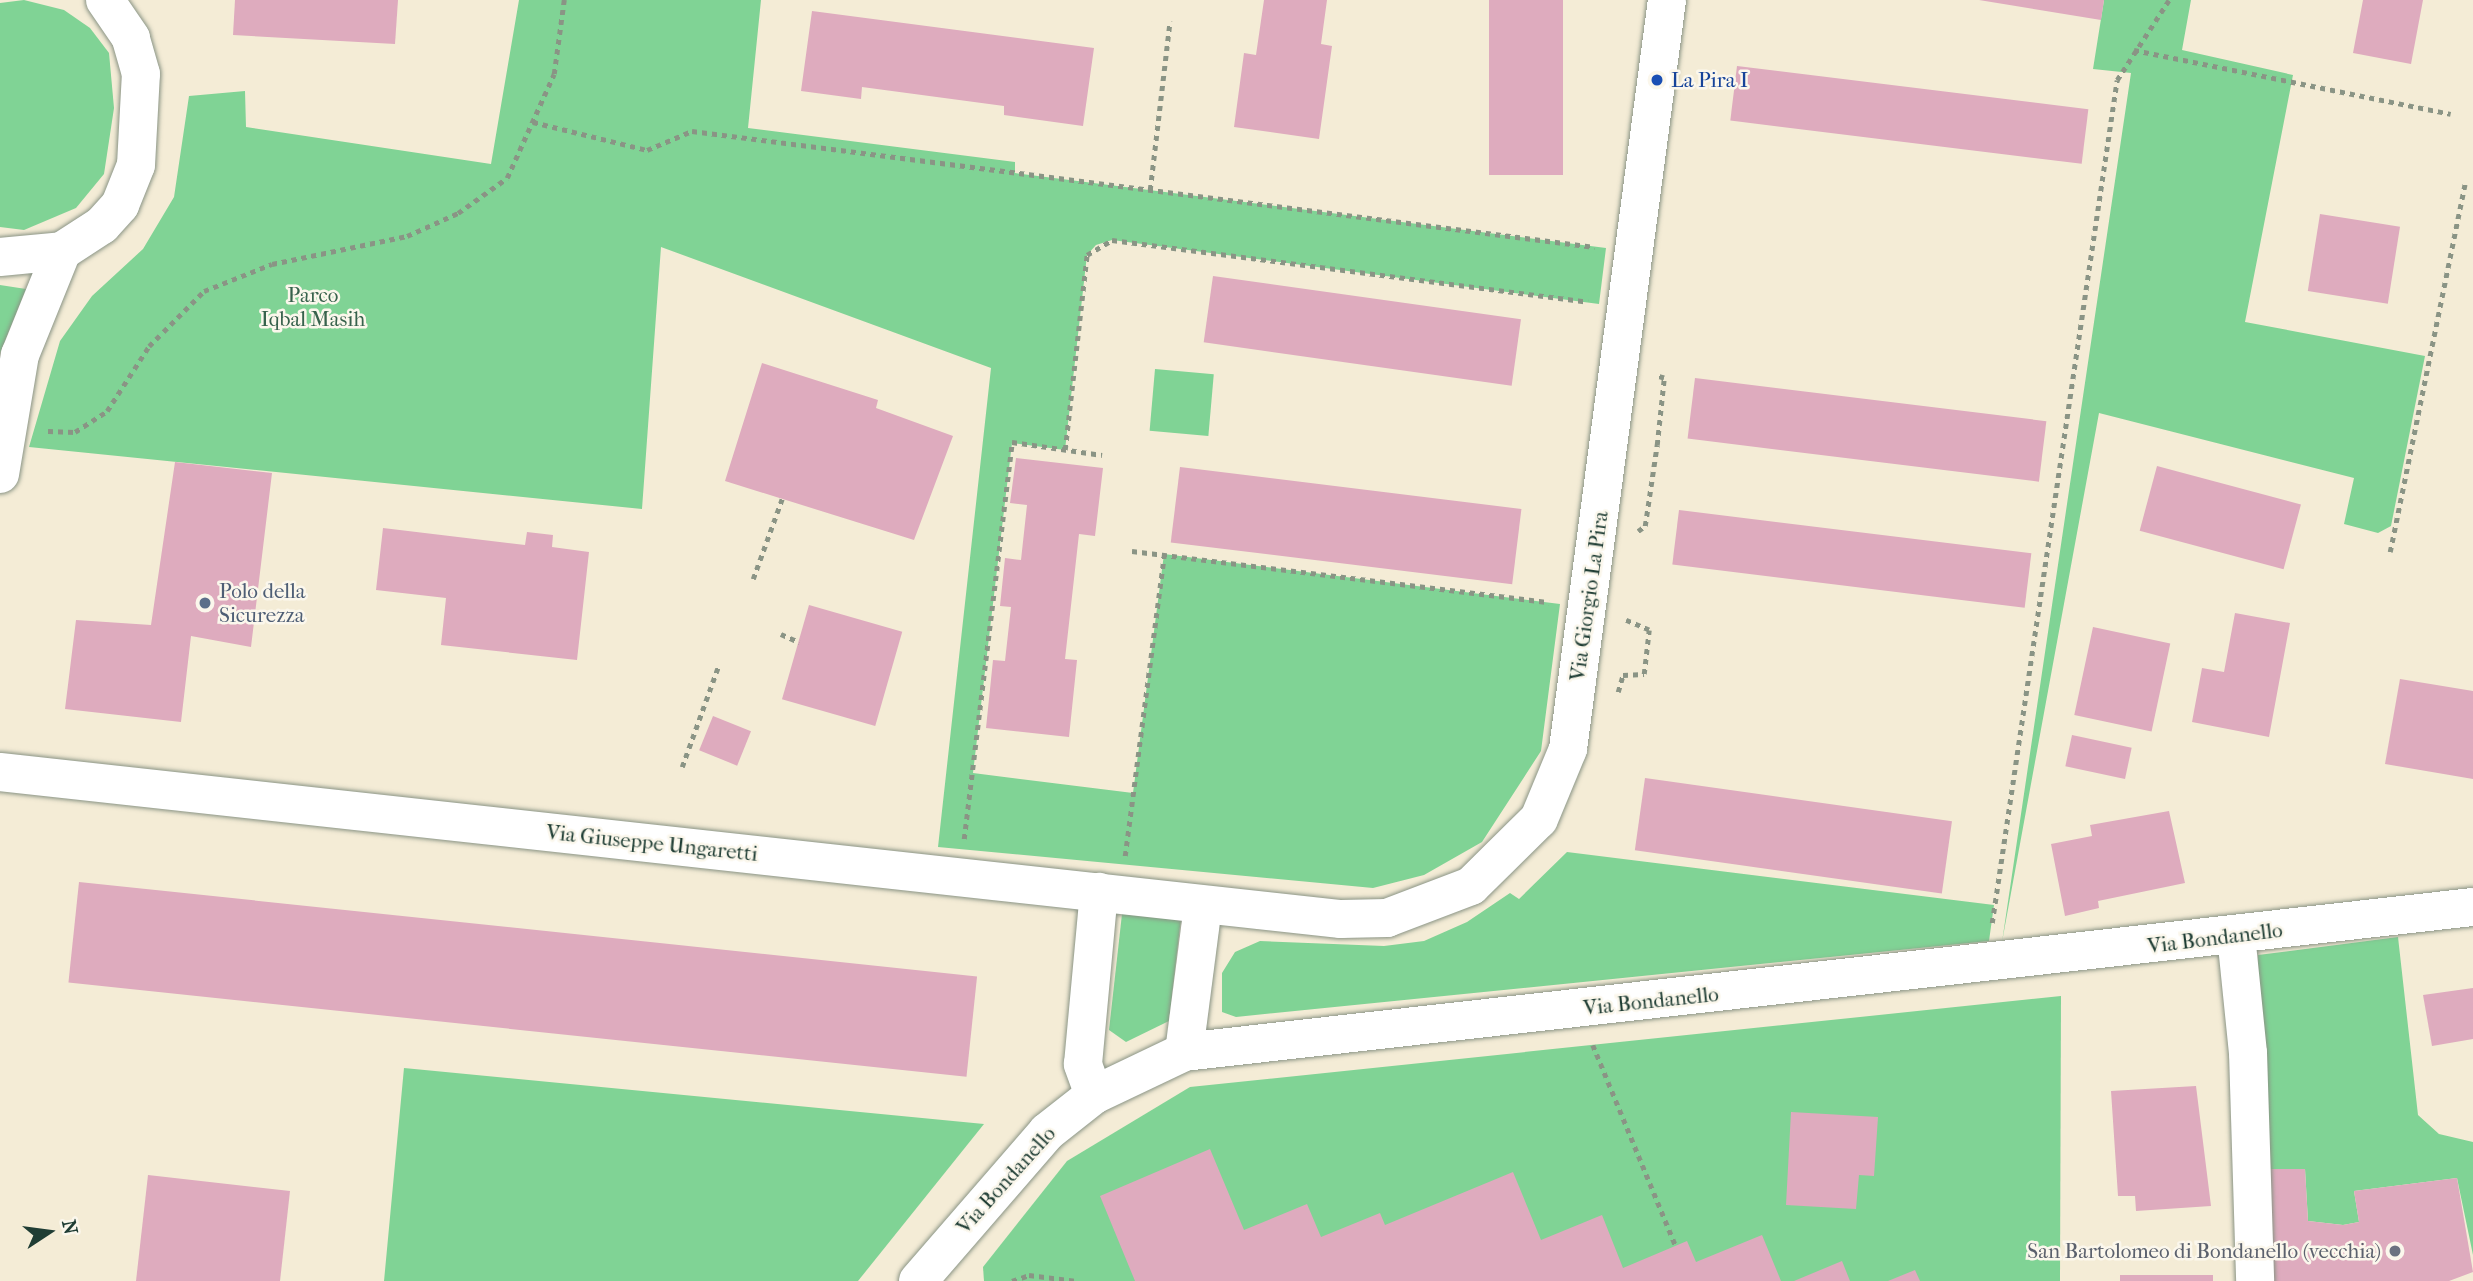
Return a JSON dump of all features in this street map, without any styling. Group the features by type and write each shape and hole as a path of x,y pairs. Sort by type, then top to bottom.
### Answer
{"street":[{"name":"Via Giorgio La Pira","path":"1111,880 1203,906 1387,918 1471,886 1539,820 1568,749 1667,0"},
{"path":"0,257 62,251 111,215 136,165 141,74 131,38 109,2"},
{"path":"0,474 20,355 62,251"},
{"name":"Via Giuseppe Ungaretti","path":"0,772 1111,880"},
{"path":"1094,1095 1083,1064 1111,880"},
{"path":"1184,1052 1203,906"},
{"name":"Via Bondanello","path":"918,1281 1007,1173 1094,1095 1184,1052 2473,908"},
{"path":"2236,935 2248,1053 2255,1281"}],"path":[{"path":"7,428 75,432 107,411 149,346 204,291 272,264 407,236 458,213 507,178 554,74 564,0"},
{"path":"1991,929 2117,80 2169,0"},
{"path":"1150,190 1170,21"},
{"path":"2134,50 2451,114"},
{"path":"533,122 648,150 692,131 1633,251"},
{"path":"2390,552 2465,185"},
{"path":"1065,450 1087,255 1112,240 1599,304"},
{"path":"1633,534 1645,526 1657,445 1664,378 1652,376"},
{"path":"962,850 1012,442 1102,455"},
{"path":"753,579 782,499"},
{"path":"1132,551 1560,604"},
{"path":"1111,880 1164,554"},
{"path":"1615,704 1623,675 1644,674 1649,630 1627,624 1623,608"},
{"path":"781,634 799,642"},
{"path":"682,767 719,664"},
{"path":"1589,1035 1676,1245"},
{"path":"1012,1281 1029,1275 1077,1281"}],"green space":[{"path":"24,0 64,10 90,28 109,53 114,108 104,174 76,208 24,230 0,227 0,3"},
{"name":"Parco Iqbal Masih","path":"519,0 761,0 748,128 1015,162 1015,173 1606,248 1599,304 1112,240 1096,245 1087,255 1065,450 1012,443 973,773 1133,793 1164,554 1560,604 1541,751 1482,842 1424,875 1373,888 938,847 991,368 661,247 642,509 29,447 60,341 92,296 143,249 174,197 189,96 245,91 246,127 491,164"},
{"path":"2104,0 2191,0 2182,50 2293,75 2245,322 2425,356 2391,526 2378,533 2344,524 2354,478 2099,413 2002,942 2131,73 2093,69"},
{"path":"0,285 26,289 0,353"},
{"path":"1155,369 1214,374 1208,436 1150,431"},
{"path":"1567,852 1994,905 1989,941 1236,1017 1222,1012 1222,973 1235,952 1260,941 1384,946 1424,941 1467,922 1510,893 1519,899"},
{"path":"1122,914 1181,918 1169,1021 1126,1042 1109,1030"},
{"path":"2398,937 2418,1115 2439,1134 2473,1142 2473,1255 2457,1178 2354,1191 2359,1222 2343,1225 2308,1221 2305,1169 2260,1169 2258,955"},
{"path":"2061,996 2060,1281 984,1281 983,1267 1067,1161 1190,1087"},
{"path":"404,1068 984,1124 858,1281 384,1281"}],"building":[{"path":"235,0 398,0 395,44 233,35"},
{"path":"1264,0 1327,0 1321,44 1332,46 1319,139 1234,127 1244,53 1256,55"},
{"path":"1489,0 1563,0 1563,175 1489,175"},
{"path":"1979,0 2104,0 2101,20"},
{"path":"2363,0 2423,0 2411,64 2353,53"},
{"path":"812,11 1094,48 1083,126 1004,115 1004,106 862,87 861,99 801,91"},
{"path":"1737,66 2088,109 2082,164 1730,121"},
{"path":"2320,214 2400,227 2388,304 2308,291"},
{"path":"1213,276 1521,319 1512,386 1204,342"},
{"path":"762,363 878,400 876,408 953,436 914,540 725,481"},
{"path":"1695,378 2046,421 2039,482 1688,439"},
{"path":"1016,458 1103,468 1095,536 1079,534 1065,659 1077,660 1069,737 986,728 993,660 1005,661 1011,607 1000,606 1005,558 1021,560 1027,505 1010,503"},
{"path":"175,462 272,473 251,647 191,636 181,722 65,709 76,620 151,625"},
{"path":"2157,466 2301,505 2284,569 2140,531"},
{"path":"1180,467 1521,509 1512,584 1171,542"},
{"path":"1679,510 2031,553 2025,608 1672,565"},
{"path":"383,528 525,545 527,532 553,535 552,547 589,552 577,660 441,645 446,598 376,590"},
{"path":"809,605 902,632 875,726 782,699"},
{"path":"2235,613 2290,623 2269,737 2192,722 2202,668 2224,672"},
{"path":"2093,627 2170,643 2152,731 2074,715"},
{"path":"2400,679 2473,691 2473,779 2385,764"},
{"path":"713,716 751,731 737,766 699,750"},
{"path":"2072,735 2132,748 2125,779 2065,766"},
{"path":"1645,778 1952,821 1942,893 1635,850"},
{"path":"2169,811 2185,883 2098,901 2099,908 2065,916 2051,844 2092,836 2090,825"},
{"path":"79,882 977,976 966,1077 68,982"},
{"path":"2473,988 2473,1039 2432,1046 2423,995"},
{"path":"2196,1086 2211,1206 2136,1211 2135,1196 2118,1196 2111,1091"},
{"path":"1791,1112 1878,1117 1874,1176 1859,1175 1856,1209 1786,1205"},
{"path":"1210,1149 1244,1230 1307,1204 1321,1237 1380,1213 1385,1225 1513,1172 1541,1240 1602,1215 1623,1268 1687,1241 1696,1262 1762,1235 1781,1281 1135,1281 1100,1196"},
{"path":"2260,1169 2305,1169 2308,1221 2343,1225 2359,1222 2354,1191 2457,1178 2473,1272 2449,1281 2266,1281"},
{"path":"148,1175 290,1191 280,1281 136,1281"},
{"path":"1842,1261 1850,1281 1794,1281"},
{"path":"1915,1270 1920,1281 1888,1281"},
{"path":"2120,1275 2213,1275 2213,1281 2120,1281"}],"place":[{"name":"La Pira I","path":"1657,80"},
{"name":"Polo della Sicurezza","path":"205,603"},
{"name":"San Bartolomeo di Bondanello (vecchia)","path":"2395,1251"}]}
